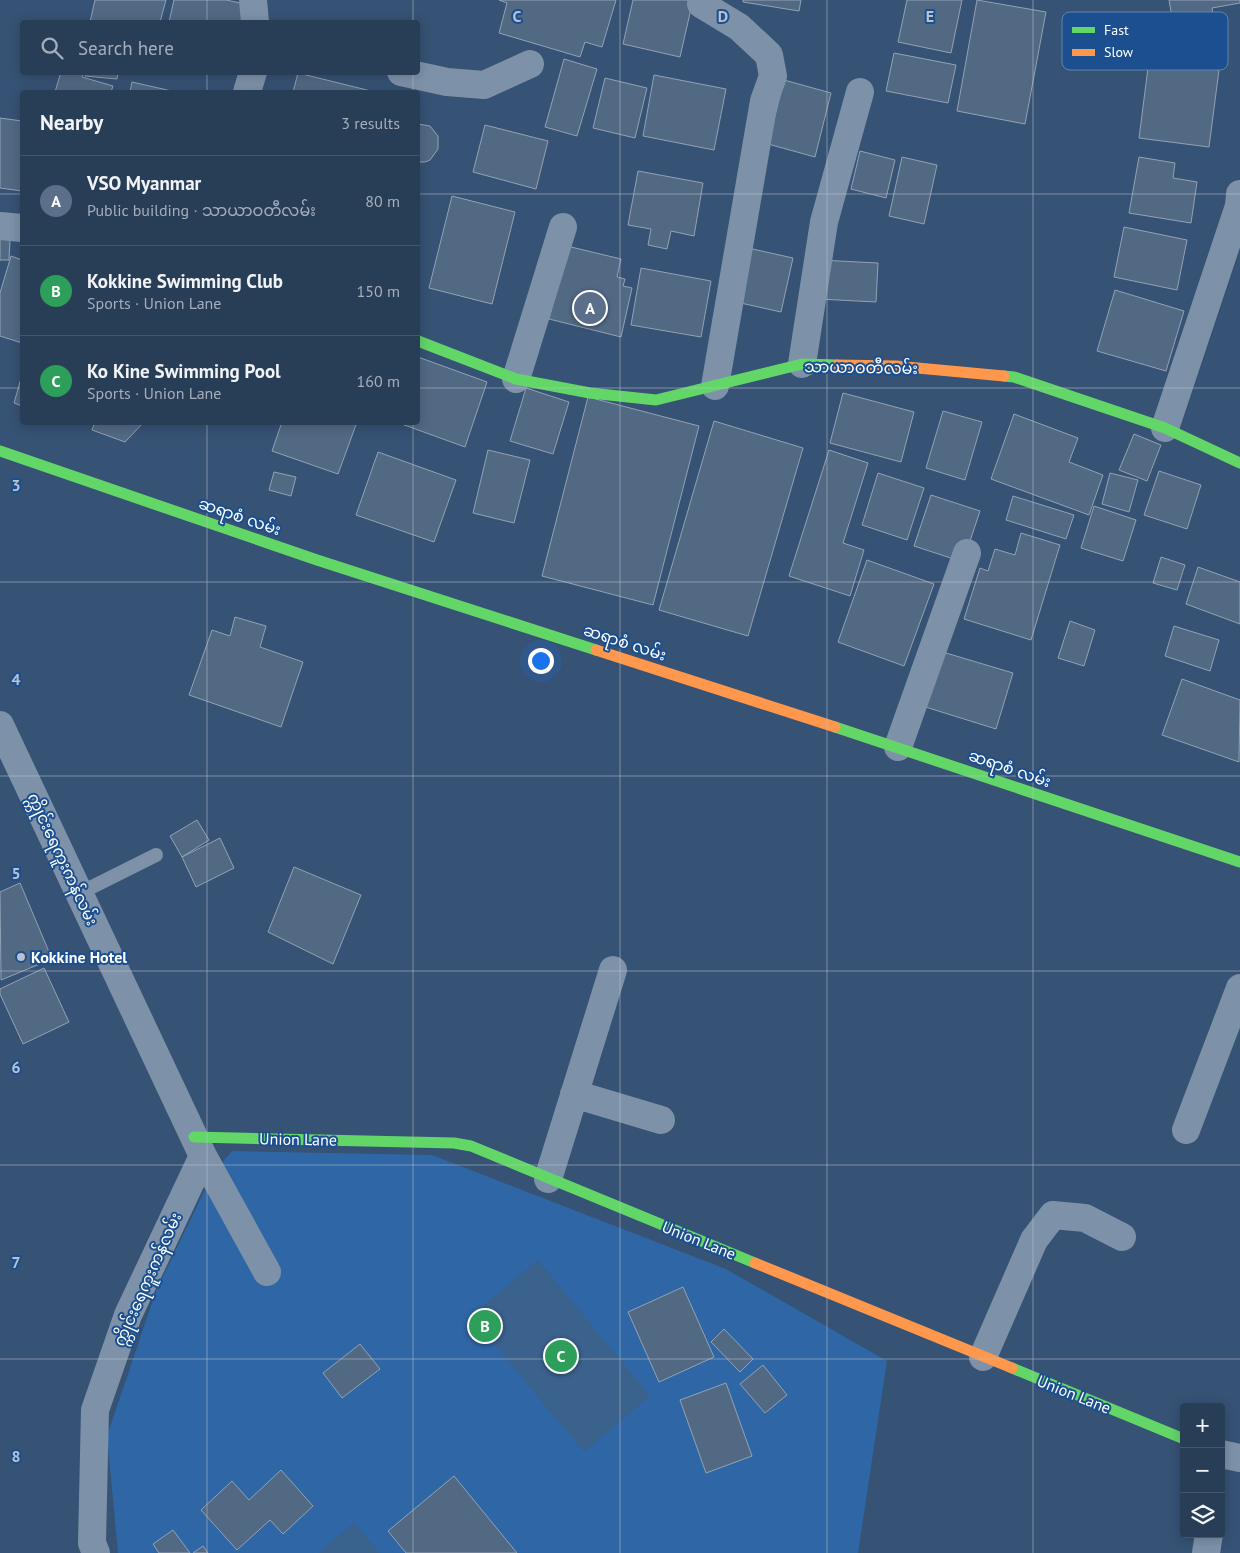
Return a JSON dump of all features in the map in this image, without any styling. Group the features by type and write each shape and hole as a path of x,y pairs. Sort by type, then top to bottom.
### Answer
{"street":[{"path":"254,0 255,20"},
{"path":"701,4 739,27 758,43 769,55 773,76 764,101 716,386"},
{"path":"415,75 447,82 484,85 530,64"},
{"path":"248,90 252,75"},
{"path":"802,364 824,222 860,92"},
{"path":"1165,428 1239,206 1240,194"},
{"path":"0,226 20,228"},
{"path":"516,379 563,227"},
{"name":"သာယာဝတီလမ်း","path":"420,342 516,379 590,393 656,400 802,364 896,366 1014,377 1165,428 1240,464"},
{"name":"ဆရာစံ လမ်း","path":"0,450 317,560 898,747 1240,862"},
{"path":"898,747 967,553"},
{"name":"က္ကိုင်းရေကူးကန်လမ်း","path":"0,725 199,1146 267,1272"},
{"path":"548,1179 613,970"},
{"path":"1186,1130 1240,988"},
{"path":"574,1094 661,1120"},
{"name":"Union Lane","path":"199,1146 454,1143 471,1146 1180,1437"},
{"name":"က္ကိုင်းရေကူးကန်လမ်း","path":"96,1553 92,1543 95,1410 128,1315 199,1146"},
{"path":"983,1357 1034,1240 1053,1216 1086,1218 1122,1237"},
{"path":"1225,1455 1240,1458"},
{"path":"1206,1553 1208,1538"}],"lane":[{"path":"80,894 156,855"}],"shaded area":[{"path":"232,1151 432,1155 726,1269 887,1361 858,1553 118,1553 107,1436 156,1291 213,1173"},
{"path":"538,1260 650,1396 584,1452 471,1316"},
{"path":"354,1523 380,1553 319,1553"}],"building":[{"path":"95,0 166,0 161,20 90,20"},
{"path":"174,0 226,0 245,4 241,20 169,20"},
{"path":"499,0 616,0 602,47 585,42 580,57 499,33 507,3"},
{"path":"633,0 693,0 680,57 623,44"},
{"path":"743,0 801,0 799,11 743,2"},
{"path":"907,0 962,0 951,53 898,42"},
{"path":"977,0 1046,12 1025,124 957,111"},
{"path":"1169,0 1240,0 1240,3 1212,8 1213,12 1171,12"},
{"path":"894,53 956,65 948,103 886,91"},
{"path":"564,59 597,69 577,136 545,127"},
{"path":"1148,70 1219,70 1209,147 1139,138"},
{"path":"60,75 83,75 82,77 113,86 112,90 56,90"},
{"path":"85,75 118,75 117,79"},
{"path":"297,75 306,75 367,90 294,90"},
{"path":"654,75 726,89 714,150 643,136"},
{"path":"605,78 647,88 635,138 593,128"},
{"path":"784,80 831,93 815,157 768,144"},
{"path":"132,82 167,90 130,90"},
{"path":"0,118 20,121 20,191 0,188"},
{"path":"420,124 430,126 438,136 438,149 430,160 420,162"},
{"path":"485,125 548,141 536,189 473,172"},
{"path":"860,151 895,160 886,198 851,189"},
{"path":"902,157 937,165 924,224 889,216"},
{"path":"1139,157 1175,163 1173,178 1197,182 1191,223 1129,213"},
{"path":"638,171 703,183 694,236 671,231 667,249 648,245 651,229 628,225"},
{"path":"452,196 515,212 492,304 429,288"},
{"path":"1124,227 1187,240 1177,290 1114,277"},
{"path":"0,239 10,240 9,260 0,260"},
{"path":"567,246 621,259 617,277 625,279 623,286 632,288 621,337 549,319"},
{"path":"748,248 793,258 781,312 736,302"},
{"path":"11,256 20,259 20,342 0,336 0,293"},
{"path":"820,260 878,263 876,302 819,299"},
{"path":"641,268 711,281 701,337 631,325"},
{"path":"1115,290 1184,311 1166,371 1097,351"},
{"path":"420,358 487,382 465,447 404,425 420,425"},
{"path":"20,382 20,405 14,403"},
{"path":"526,388 569,402 553,454 510,441"},
{"path":"843,393 914,412 901,462 830,443"},
{"path":"588,397 699,426 653,605 542,576"},
{"path":"943,411 982,422 965,480 926,468"},
{"path":"1014,414 1078,438 1069,462 1103,475 1089,515 991,479"},
{"path":"714,421 803,448 748,636 659,610"},
{"path":"94,425 141,425 125,442 92,430"},
{"path":"281,425 356,425 338,474 272,451"},
{"path":"1134,434 1161,445 1147,481 1119,470"},
{"path":"488,450 530,460 514,523 473,513"},
{"path":"829,450 868,463 843,543 864,550 850,596 789,576"},
{"path":"378,452 456,480 434,542 356,515"},
{"path":"1159,471 1201,485 1187,529 1144,515"},
{"path":"274,472 296,477 291,496 269,490"},
{"path":"878,473 924,488 907,540 862,525"},
{"path":"1110,473 1138,480 1129,512 1102,504"},
{"path":"931,495 980,511 963,562 914,546"},
{"path":"1013,496 1074,515 1066,539 1006,520"},
{"path":"1094,506 1136,520 1123,561 1081,548"},
{"path":"1021,533 1060,545 1031,640 964,619 980,568 988,571 995,549 1015,555"},
{"path":"1161,557 1185,565 1177,590 1153,583"},
{"path":"867,560 934,584 904,666 838,642"},
{"path":"1198,567 1240,582 1240,624 1186,604"},
{"path":"235,617 266,626 260,647 303,662 281,727 189,695 212,630 230,636"},
{"path":"1070,621 1095,630 1084,666 1058,658"},
{"path":"1174,626 1219,640 1210,671 1165,656"},
{"path":"936,650 1013,673 996,729 919,705"},
{"path":"1182,679 1240,700 1239,762 1162,735"},
{"path":"197,820 209,840 182,857 170,836"},
{"path":"220,838 234,868 196,887 182,857"},
{"path":"294,867 361,895 333,964 268,932"},
{"path":"20,883 52,959 1,980 0,892"},
{"path":"44,968 69,1022 23,1044 0,994 0,989"},
{"path":"683,1287 714,1357 659,1382 628,1312"},
{"path":"724,1329 753,1359 740,1372 711,1342"},
{"path":"360,1344 380,1369 342,1398 323,1373"},
{"path":"763,1365 787,1395 765,1413 740,1384"},
{"path":"726,1383 752,1456 706,1473 680,1400"},
{"path":"281,1470 313,1506 283,1534 270,1520 237,1550 201,1510 232,1481 249,1500"},
{"path":"454,1476 517,1553 406,1553 388,1531"},
{"path":"173,1530 190,1553 159,1553 153,1544"},
{"path":"203,1546 208,1553 193,1553"}],"traffic: fast":[{"path":"420,342 516,379 590,393 656,400 802,364 837,365"},
{"path":"1004,376 1014,377 1165,428 1240,463"},
{"path":"0,451 317,560 596,650"},
{"path":"835,727 1240,862"},
{"path":"194,1137 454,1143 471,1146 755,1263"},
{"path":"1012,1368 1180,1437"}],"traffic: slow":[{"path":"837,365 896,366 1004,376"},
{"path":"596,650 835,727"},
{"path":"755,1263 1012,1368"}],"place":[{"name":"VSO Myanmar","path":"590,308"},
{"name":"Kokkine Hotel","path":"21,957"},
{"name":"Kokkine Swimming Club","path":"485,1326"},
{"name":"Ko Kine Swimming Pool","path":"561,1356"}]}
